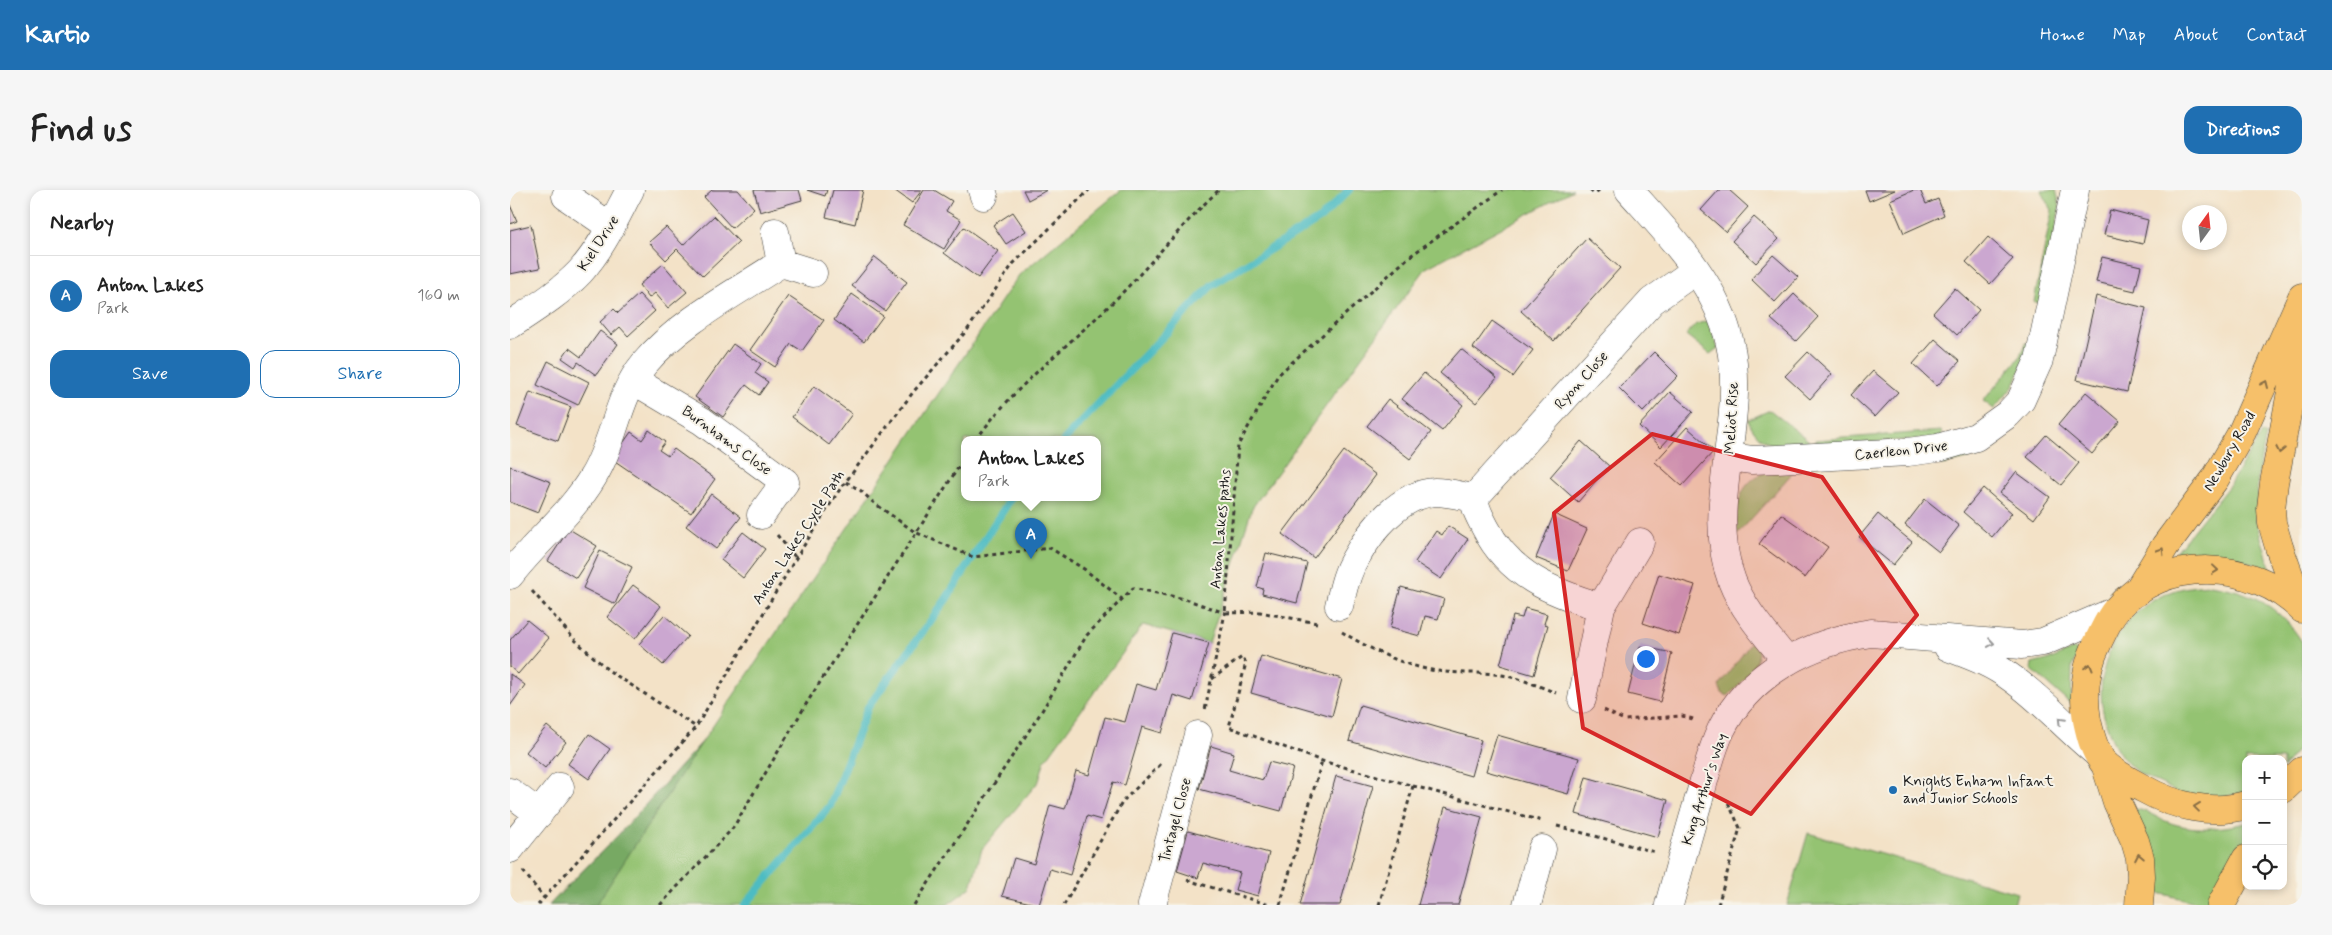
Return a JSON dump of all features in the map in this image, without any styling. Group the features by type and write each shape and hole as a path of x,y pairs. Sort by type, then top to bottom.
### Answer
{"main road":[{"name":"Newbury Road","path":"2136,593 2165,546 2215,479 2242,432 2302,298"},
{"path":"2301,608 2272,523 2272,509 2274,483 2302,333"},
{"path":"2139,905 2140,858 2088,722 2084,690 2093,652 2115,611 2136,593 2174,573 2195,569 2235,573 2257,581 2279,592 2301,608"},
{"path":"2101,759 2155,796 2177,804 2209,809 2242,805"},
{"path":"2287,786 2302,771"},
{"path":"2221,905 2242,867"}],"street":[{"name":"Kiel Drive","path":"510,325 546,301 580,272 595,254 630,190"},
{"name":"Meliot Rise","path":"1629,190 1681,249 1712,295 1723,319 1731,345 1734,381 1723,524 1727,566 1733,583 1745,605 1786,660"},
{"name":"Caerleon Drive","path":"1728,457 1752,460 1777,459 1908,452 1938,448 1976,437 2008,414 2021,400 2039,360 2075,190"},
{"path":"566,196 610,227"},
{"path":"775,232 781,263"},
{"path":"781,263 813,273"},
{"path":"511,573 571,507 593,478 604,457 633,380 644,363 666,342 696,320 781,263"},
{"name":"Ryon Close","path":"1474,498 1652,301 1696,270"},
{"name":"Burnhams Close","path":"633,380 702,421 784,482 761,515"},
{"path":"1334,621 1346,580 1355,559 1380,524 1412,498 1430,493 1474,498 1475,508 1498,550 1514,566 1539,584 1567,597 1601,607"},
{"path":"1582,699 1601,607 1640,542"},
{"name":"King Arthur's Way","path":"1669,905 1711,755 1721,730 1737,706 1756,685 1786,660 1806,650 1871,632 2002,645 2036,643 2058,636 2115,611"},
{"name":"King Arthur's Way","path":"1925,638 1990,665 2010,676 2043,703 2101,759"},
{"name":"Tintagel Close","path":"1152,905 1198,735"},
{"path":"516,859 539,814 560,787"},
{"path":"510,792 539,814"},
{"path":"1527,905 1542,849"}],"path":[{"name":"Anton Lakes Cycle Path","path":"538,905 696,727 796,558 846,482 914,391 968,329 1013,264 1089,190"},
{"path":"979,436 1007,400 1113,302 1194,213 1219,190"},
{"name":"Anton Lakes paths","path":"1198,735 1225,613 1238,445 1278,375 1409,257 1502,190"},
{"path":"1590,190 1594,194 1599,190"},
{"path":"660,905 733,828 808,700 961,463"},
{"path":"846,482 860,490 874,503 916,532 973,557 1050,548 1084,569 1122,599"},
{"path":"511,573 538,596 575,640 608,670 696,727"},
{"path":"914,905 1040,714 1086,634 1133,588 1185,599 1225,613 1268,614 1334,621 1368,648 1412,666 1442,672 1494,674 1519,678 1559,694 1582,699 1624,720 1682,716 1721,730"},
{"path":"1211,680 1242,657 1246,663 1229,727 1322,761 1682,859"},
{"path":"1064,905 1123,801 1165,760"},
{"path":"1280,905 1322,761"},
{"path":"1379,905 1413,786"},
{"path":"1718,905 1740,828 1725,796"},
{"path":"516,859 544,898"},
{"path":"1160,872 1270,905"}],"highlighted area":[{"path":"1652,434 1822,477 1917,615 1751,814 1583,728 1554,513"}],"green space":[{"path":"1121,190 1573,190 1426,268 1252,508 1209,643 1143,625 1044,762 1039,781 982,849 971,887 947,905 549,905 685,767 1019,275"},
{"path":"2041,190 2056,190 2060,206 2040,303 2034,302 2052,210"},
{"path":"1708,321 1718,348 1710,354 1686,335 1696,324"},
{"path":"2025,343 2032,344 2013,387 1994,409 1983,401 2019,358"},
{"path":"1770,410 1808,440 1808,446 1780,446 1759,437 1748,420"},
{"path":"1941,431 1943,437 1816,447 1815,440"},
{"path":"2262,433 2266,436 2258,473 2256,521 2271,570 2239,559 2222,556 2177,560 2171,558 2228,487"},
{"path":"1987,442 1994,445 1967,459 1942,465 1940,459"},
{"path":"1795,470 1736,536 1737,509 1743,491 1748,484 1764,473"},
{"path":"2194,586 2224,587 2262,602 2284,619 2302,642 2302,743 2287,763 2287,755 2242,755 2242,793 2225,797 2203,798 2179,794 2135,770 2122,757 2115,746 2102,708 2101,687 2104,667 2111,647 2122,629 2135,614 2152,601 2171,592"},
{"path":"1756,636 1758,655 1752,669 1728,696 1722,693 1719,686"},
{"path":"2074,649 2078,652 2072,667 2071,704 2031,669 2032,664 2051,659"},
{"path":"702,742 596,905 549,905 619,834"},
{"path":"2135,809 2187,827 2217,828 2242,824 2242,849 2209,905 2150,891"},
{"path":"1808,833 2017,893 2014,905 1787,905"}],"building":[{"path":"712,190 738,190 754,208 732,228 704,197"},
{"path":"754,190 799,190 802,200 760,212"},
{"path":"807,190 827,190 825,196"},
{"path":"833,190 863,190 855,224 826,217"},
{"path":"894,190 922,190 912,203"},
{"path":"924,190 934,190 952,201 946,211 961,220 944,249 903,225"},
{"path":"1023,190 1047,190 1028,200"},
{"path":"1719,190 1729,190 1748,207 1726,232 1701,210"},
{"path":"1865,190 1895,190 1869,201"},
{"path":"1914,190 1920,190 1926,204 1938,199 1944,215 1904,233 1890,200"},
{"path":"510,205 517,221 510,224"},
{"path":"2110,210 2148,220 2143,244 2104,235"},
{"path":"1013,212 1026,231 1006,244 993,225"},
{"path":"714,216 739,242 703,276 677,249 666,260 649,242 666,227 683,245"},
{"path":"1754,217 1779,239 1756,263 1732,241"},
{"path":"531,225 540,268 510,274 510,230"},
{"path":"964,227 998,251 978,278 944,253"},
{"path":"1988,237 2013,259 1990,284 1966,262"},
{"path":"1587,238 1620,268 1554,341 1521,311"},
{"path":"1773,255 1798,277 1775,302 1751,279"},
{"path":"875,257 907,282 885,311 852,286"},
{"path":"2102,257 2141,266 2135,291 2096,282"},
{"path":"663,264 687,292 668,308 655,293 649,298 639,285"},
{"path":"1955,288 1979,310 1957,335 1933,313"},
{"path":"639,294 655,311 628,336 620,327 611,335 600,322 614,309 618,313"},
{"path":"852,294 883,316 864,342 834,320"},
{"path":"1794,294 1818,317 1796,341 1771,319"},
{"path":"788,296 824,320 802,351 791,344 775,367 750,350"},
{"path":"2096,296 2146,308 2127,392 2077,380"},
{"path":"1492,321 1533,350 1513,377 1473,348"},
{"path":"600,331 618,344 596,375 578,362 575,367 562,358 569,348 581,357"},
{"path":"1935,339 1960,361 1937,386 1913,364"},
{"path":"733,344 761,364 755,373 768,382 759,395 746,385 723,417 695,397"},
{"path":"1461,349 1497,378 1476,403 1440,373"},
{"path":"1654,352 1678,376 1643,412 1619,388"},
{"path":"1808,352 1832,374 1810,399 1785,376"},
{"path":"548,361 589,382 578,405 537,385"},
{"path":"1873,371 1898,392 1875,417 1851,395"},
{"path":"1424,373 1463,405 1442,431 1402,399"},
{"path":"814,386 852,414 829,445 792,417"},
{"path":"530,392 571,407 558,441 517,426"},
{"path":"1670,392 1693,412 1661,447 1639,426"},
{"path":"2086,392 2120,421 2092,454 2058,425"},
{"path":"1388,399 1431,432 1410,459 1367,426"},
{"path":"1687,427 1714,451 1682,486 1655,462"},
{"path":"649,430 665,442 659,450 668,456 674,449 715,479 691,513 612,459 631,432 642,440"},
{"path":"2046,435 2079,463 2061,485 2027,457"},
{"path":"1581,441 1609,466 1578,502 1550,477"},
{"path":"1344,451 1376,475 1314,558 1282,534"},
{"path":"510,466 551,482 538,513 510,502"},
{"path":"2016,472 2050,497 2034,519 2000,493"},
{"path":"1983,488 2012,513 1992,537 1963,512"},
{"path":"711,494 741,517 716,549 686,526"},
{"path":"1925,499 1959,526 1939,552 1905,525"},
{"path":"1554,514 1587,529 1568,571 1536,558"},
{"path":"1781,514 1828,547 1805,578 1759,544"},
{"path":"1878,514 1912,542 1893,565 1859,537"},
{"path":"1448,526 1468,539 1441,579 1415,562 1436,531 1442,535"},
{"path":"569,529 597,546 576,578 548,561"},
{"path":"743,532 765,549 743,578 721,560"},
{"path":"600,551 632,567 615,604 583,588"},
{"path":"1266,553 1307,563 1297,603 1262,594 1263,589 1257,587"},
{"path":"1659,574 1695,585 1679,635 1643,623"},
{"path":"633,585 661,606 635,639 607,617"},
{"path":"1401,587 1444,599 1438,619 1425,616 1420,636 1390,628"},
{"path":"1525,608 1547,614 1544,624 1548,625 1534,675 1500,665 1513,616 1522,618"},
{"path":"664,615 688,636 663,665 639,644"},
{"path":"527,620 549,638 518,674 510,667 510,640"},
{"path":"1172,633 1209,643 1192,701 1173,695 1162,733 1142,727 1125,785 1113,782 1101,820 1087,816 1070,875 1050,869 1039,905 1002,896 1014,858 1034,864 1050,805 1065,809 1076,771 1089,775 1105,717 1125,722 1136,684 1156,690"},
{"path":"1640,646 1672,653 1660,702 1628,694"},
{"path":"1261,656 1342,679 1332,716 1251,693"},
{"path":"510,674 525,685 510,706"},
{"path":"1360,705 1481,740 1471,776 1349,741"},
{"path":"547,726 566,742 545,768 526,752"},
{"path":"589,734 610,749 589,779 568,764"},
{"path":"1497,735 1579,758 1568,794 1486,771"},
{"path":"1211,746 1234,753 1229,770 1263,780 1269,762 1293,768 1281,811 1199,789"},
{"path":"1336,776 1373,786 1340,905 1300,905"},
{"path":"1586,777 1668,800 1658,837 1576,814"},
{"path":"1445,807 1482,817 1458,905 1418,905"},
{"path":"1188,831 1269,853 1258,896 1235,890 1240,873 1203,863 1198,878 1177,871"}],"waterway":[{"path":"1068,436 1212,285 1321,218 1349,190"},
{"path":"745,905 830,806 868,707 945,601 1009,501"}],"place":[{"name":"Anton Lakes","path":"1031,559"},
{"name":"Knights Enham Infant and Junior Schools","path":"1893,790"}]}
